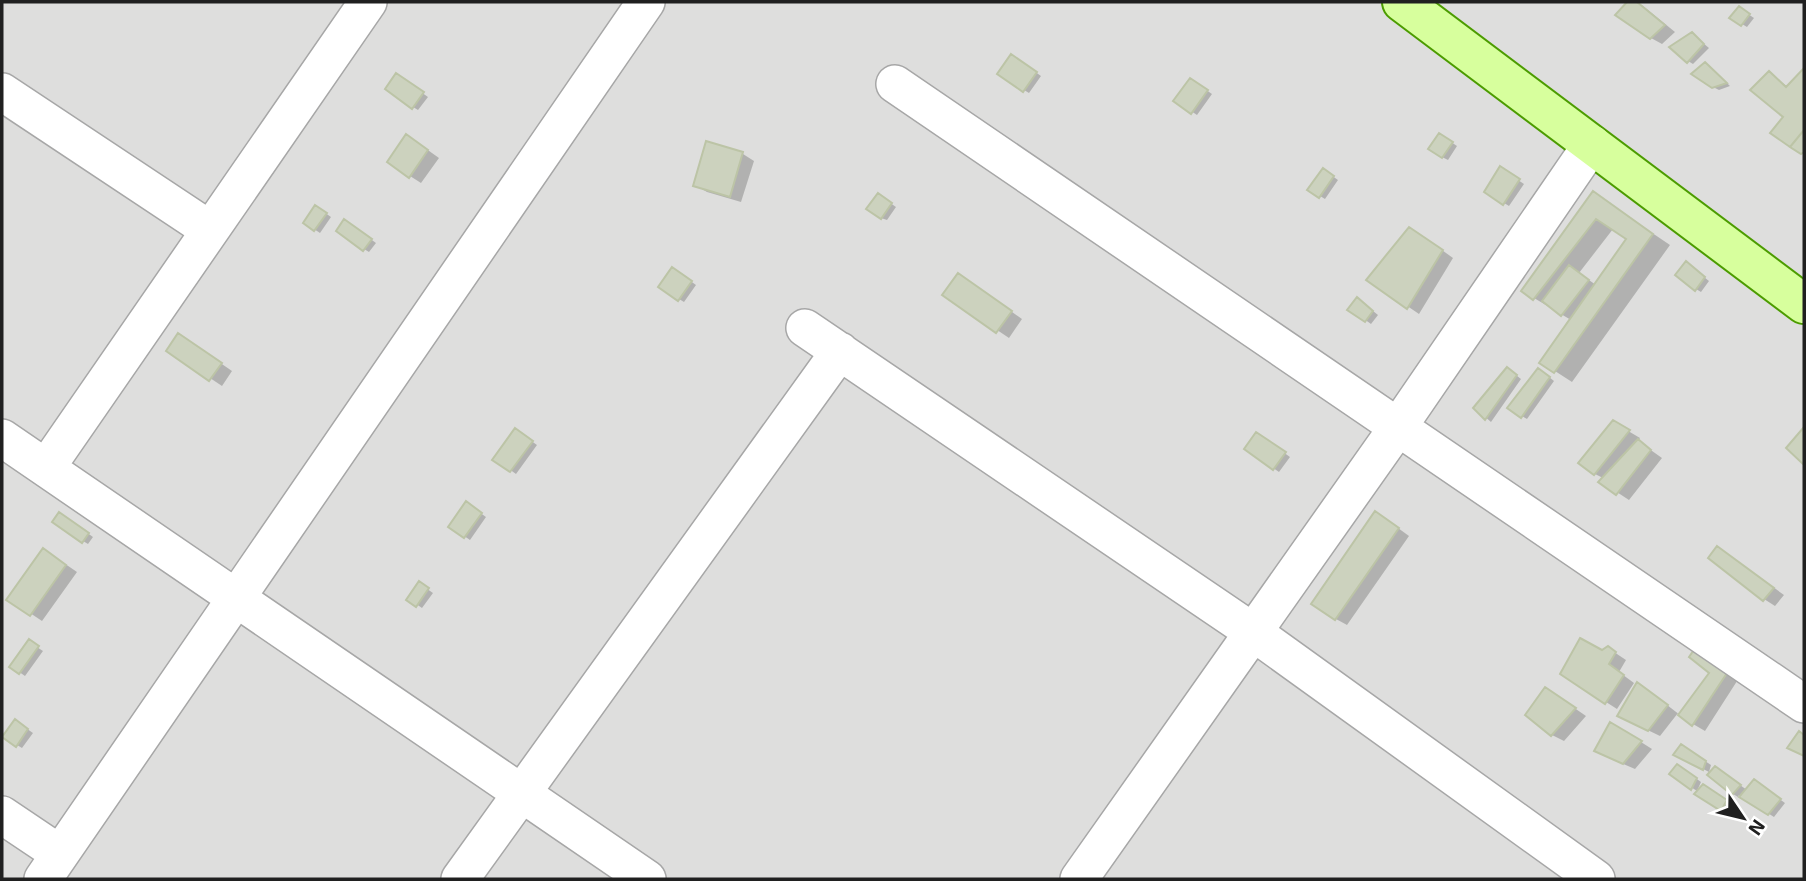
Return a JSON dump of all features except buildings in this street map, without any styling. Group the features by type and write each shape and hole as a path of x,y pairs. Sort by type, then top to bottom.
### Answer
{"main road":[{"path":"1402,2 1804,304"}],"street":[{"path":"46,468 368,2"},
{"path":"2,814 52,867 646,2"},
{"path":"895,85 1804,704"},
{"path":"2,92 210,230"},
{"path":"1079,879 1398,428 1592,144"},
{"path":"805,328 1253,632 1597,879"},
{"path":"460,879 840,351"},
{"path":"2,438 647,879"}],"shaded area":[{"path":"2,2 1804,2 1804,879 2,879"}]}
